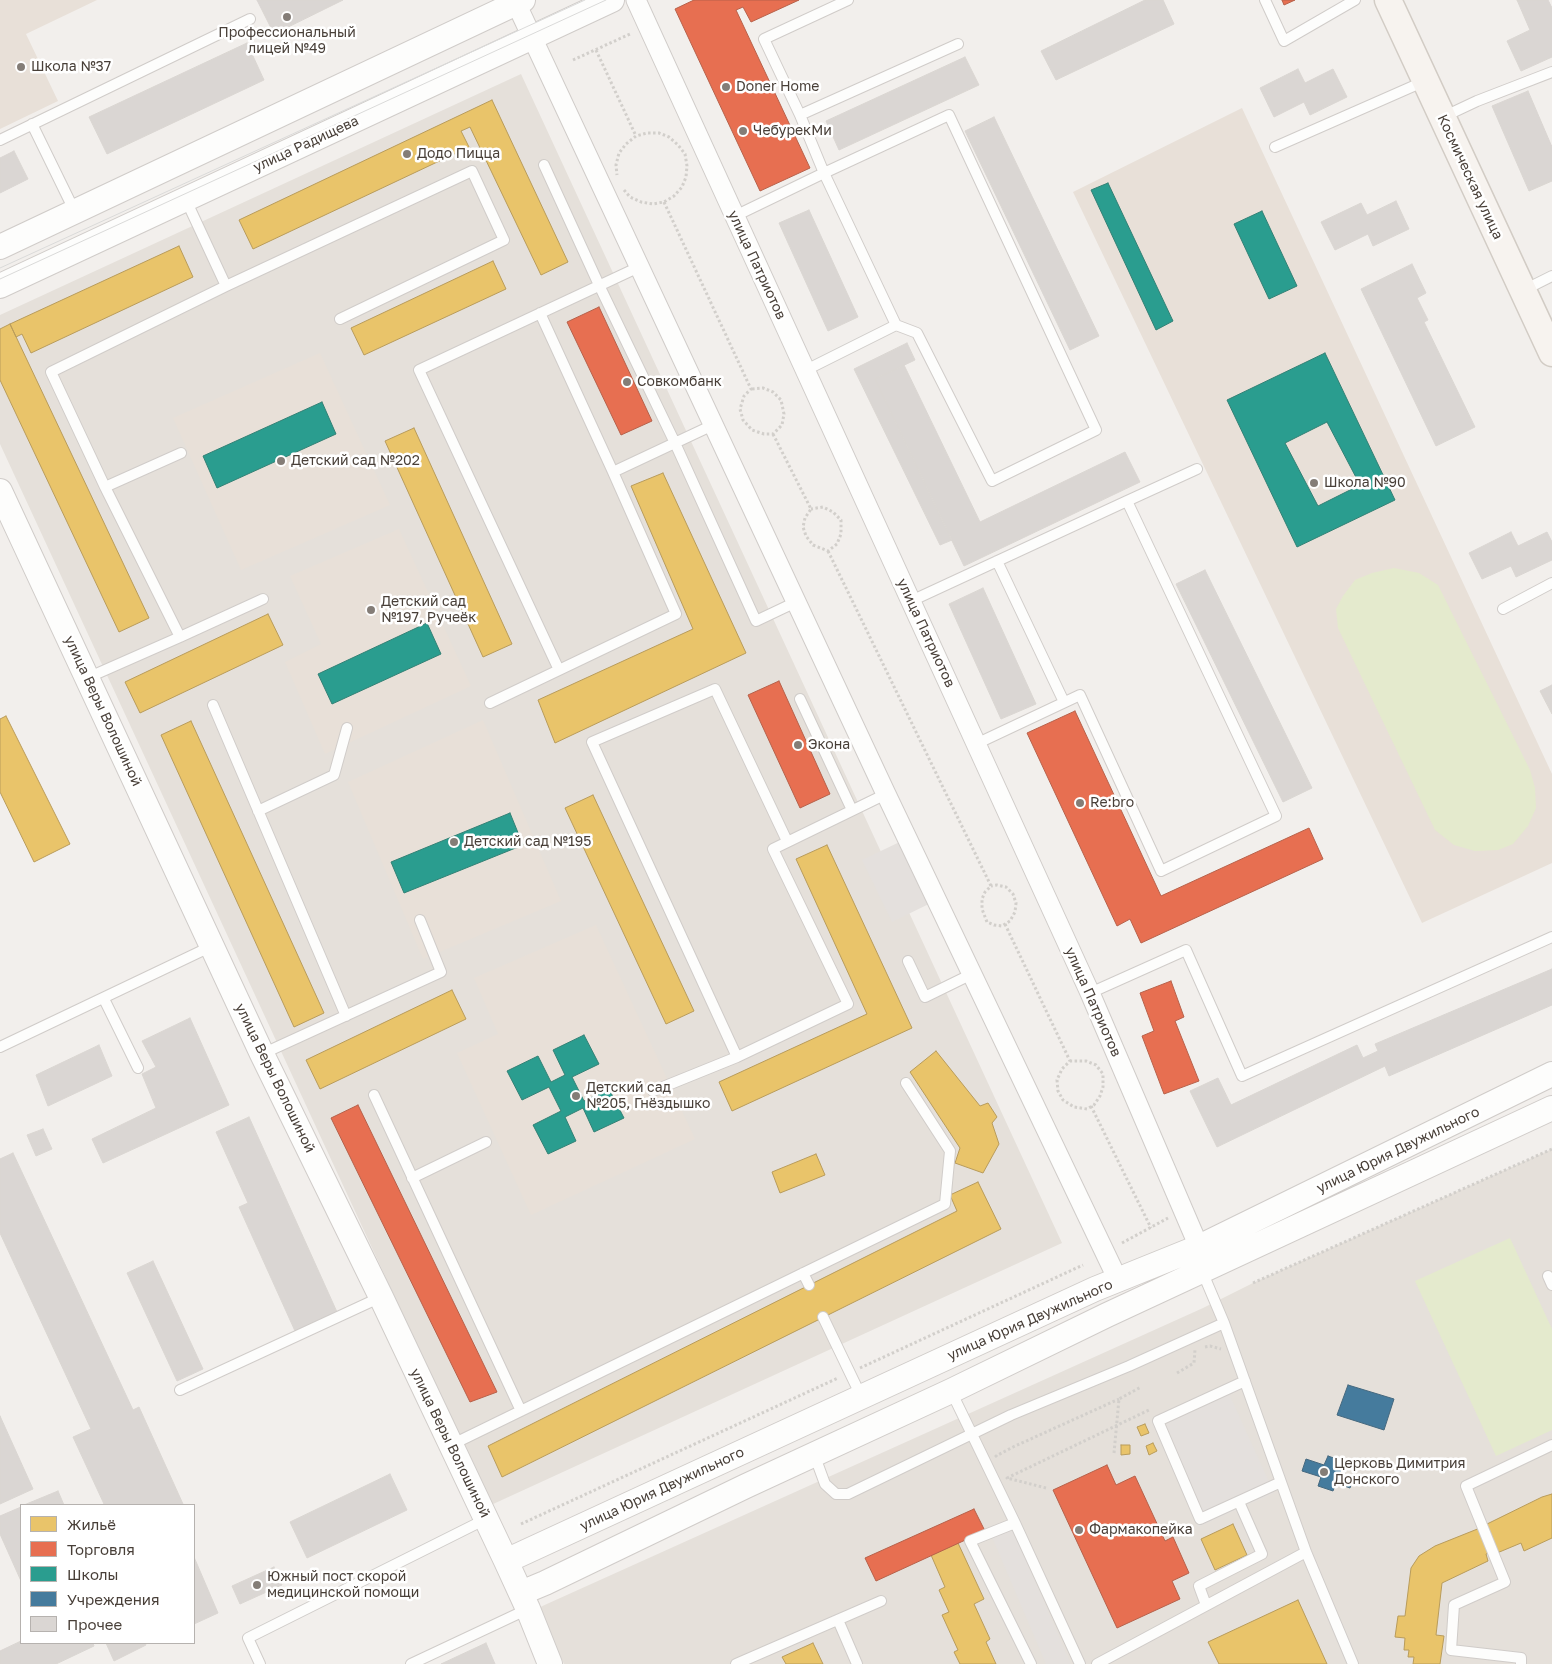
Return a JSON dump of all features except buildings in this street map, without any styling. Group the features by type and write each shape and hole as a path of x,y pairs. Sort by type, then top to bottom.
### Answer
{"main road":[{"name":"Космическая улица","path":"1388,0 1552,353"}],"street":[{"name":"улица Радищева","path":"0,286 531,38 582,6 612,0"},
{"name":"улица Патриотов","path":"636,0 1090,993 1200,1247 1202,1271"},
{"path":"0,247 519,2 531,38 886,794 1118,1280"},
{"name":"улица Веры Волошиной","path":"0,491 262,1054 381,1297 525,1601 550,1664"},
{"name":"улица Юрия Двужильного","path":"506,1561 861,1396 1118,1280 1200,1247 1552,1074"},
{"name":"улица Юрия Двужильного","path":"525,1601 746,1486 1552,1108"},
{"path":"734,1455 746,1486"}],"lane":[{"path":"735,216 824,173 949,115 1096,430 992,481 918,333 896,325 824,173 800,115 764,39 848,0"},
{"path":"1265,0 1284,42 1356,0"},
{"path":"0,140 250,19"},
{"path":"800,115 958,44"},
{"path":"1442,118 1476,101 1552,72"},
{"path":"1275,147 1426,80"},
{"path":"32,124 75,212"},
{"path":"544,165 675,443 756,621 796,602"},
{"path":"180,637 105,488 51,372 226,286 472,171 504,240 340,319"},
{"path":"186,200 226,286"},
{"path":"559,670 419,370 639,267"},
{"path":"1523,291 1552,276"},
{"path":"490,704 676,614 540,313"},
{"path":"806,370 896,325"},
{"path":"613,472 713,425"},
{"path":"105,488 181,453"},
{"path":"911,601 1197,469"},
{"path":"976,744 1080,695 1161,872 1276,816 1127,501"},
{"path":"998,561 1064,702"},
{"path":"1503,609 1552,583"},
{"path":"87,678 263,599"},
{"path":"737,1056 592,742 715,689 787,841"},
{"path":"800,699 852,810"},
{"path":"213,705 346,1016"},
{"path":"258,811 334,775 347,728"},
{"path":"652,1091 737,1056 848,1004 773,849 886,794"},
{"path":"262,1054 441,972 420,920"},
{"path":"1090,993 1186,950 1242,1076 1552,937"},
{"path":"0,1047 212,946"},
{"path":"908,961 926,997 972,974"},
{"path":"104,999 138,1068"},
{"path":"450,1446 945,1204 950,1152 906,1083"},
{"path":"374,1095 521,1411"},
{"path":"412,1178 486,1142"},
{"path":"1202,1271 1224,1323 1306,1552 1353,1664"},
{"path":"803,1273 809,1286"},
{"path":"180,1390 381,1297"},
{"path":"823,1317 861,1396"},
{"path":"814,1454 825,1484 836,1494 848,1494 1011,1416 1224,1323"},
{"path":"1245,1381 1158,1421 1200,1519 1281,1482"},
{"path":"950,1391 1015,1523 1080,1664"},
{"path":"1520,1664 1521,1658 1451,1650 1454,1605 1505,1582 1466,1486 1552,1445"},
{"path":"1206,1605 1199,1586 1262,1554 1239,1502"},
{"path":"260,1664 248,1638 486,1519"},
{"path":"1015,1523 970,1541 1031,1664"},
{"path":"1097,1664 1306,1552"},
{"path":"411,1664 525,1601"},
{"path":"736,1664 881,1601"},
{"path":"838,1620 857,1664"}],"path":[{"path":"574,60 630,34"},
{"path":"596,50 636,136"},
{"path":"617,177 616,165 619,153 636,136 647,133 659,133 670,138 685,154 687,166 684,182 674,196 664,202 653,204 641,202 630,197 622,188"},
{"path":"664,202 751,389"},
{"path":"763,388 772,392 781,400 784,414 782,425 774,434 764,434 752,430 743,420 740,409 744,396 751,389 763,388"},
{"path":"774,434 811,509"},
{"path":"828,552 837,544 841,534 840,520 833,512 823,507 811,509 805,518 803,527 806,536 813,545 828,552 991,886"},
{"path":"991,886 1006,887 1013,894 1016,902 1015,912 1010,921 1002,926 987,922 982,909 982,899 991,886"},
{"path":"1005,924 1070,1061"},
{"path":"1070,1061 1086,1061 1096,1065 1103,1074 1103,1088 1100,1096 1087,1109 1074,1107 1063,1100 1058,1091 1057,1080 1062,1069 1070,1061"},
{"path":"1091,1106 1150,1228"},
{"path":"1253,1283 1552,1150"},
{"path":"1122,1243 1169,1218"},
{"path":"521,1524 1083,1265"},
{"path":"1178,1373 1194,1363 1196,1349 1210,1346 1221,1349"},
{"path":"1000,1463 996,1456 1141,1387"},
{"path":"1114,1453 1119,1399"},
{"path":"1007,1478 1160,1405"},
{"path":"1004,1471 1007,1478"},
{"path":"1007,1478 1046,1488"}],"shaded area":[{"name":"Школа №37","path":"0,0 97,0 26,34 58,101 0,129"},
{"path":"521,74 1062,1243 491,1505 0,444 0,315"},
{"name":"Школа №90","path":"1242,108 1552,774 1552,863 1422,923 1073,192"},
{"name":"Детский сад №202","path":"320,353 390,505 241,570 173,418"},
{"name":"Детский сад №197, Ручеёк","path":"399,529 471,686 325,754 285,662 321,644 290,576"},
{"name":"Детский сад №195","path":"483,720 561,901 423,959 348,782"},
{"path":"908,838 937,900 892,922 862,860"},
{"name":"Детский сад №205, Гнёздышко","path":"596,925 695,1139 531,1215 457,1053 498,1034 474,978"},
{"path":"1552,1149 1552,1664 564,1664 538,1608"},
{"path":"1226,1387 1274,1493 1198,1527 1151,1421"},
{"path":"1012,1528 1071,1664 1046,1664 992,1537"}],"green space":[{"path":"1394,568 1419,573 1438,585 1530,770 1535,788 1536,808 1528,826 1513,844 1498,850 1475,851 1454,845 1435,830 1338,628 1336,609 1355,580 1372,573"},
{"path":"1510,1238 1552,1329 1552,1430 1496,1456 1415,1281"}],"tram line":[{"path":"0,268 585,0"},
{"path":"0,279 606,0"}],"place":[{"name":"Профессиональный лицей №49","path":"287,17"},
{"name":"Школа №37","path":"21,67"},
{"name":"Doner Home","path":"726,87"},
{"name":"ЧебурекМи","path":"743,131"},
{"name":"Додо Пицца","path":"407,154"},
{"name":"Совкомбанк","path":"627,382"},
{"name":"Детский сад №202","path":"281,461"},
{"name":"Школа №90","path":"1314,483"},
{"name":"Детский сад №197, Ручеёк","path":"371,610"},
{"name":"Экона","path":"798,745"},
{"name":"Re:bro","path":"1080,803"},
{"name":"Детский сад №195","path":"454,842"},
{"name":"Детский сад №205, Гнёздышко","path":"576,1096"},
{"name":"Церковь Димитрия Донского","path":"1324,1472"},
{"name":"Фармакопейка","path":"1079,1530"},
{"name":"Южный пост скорой медицинской помощи","path":"257,1585"}]}
